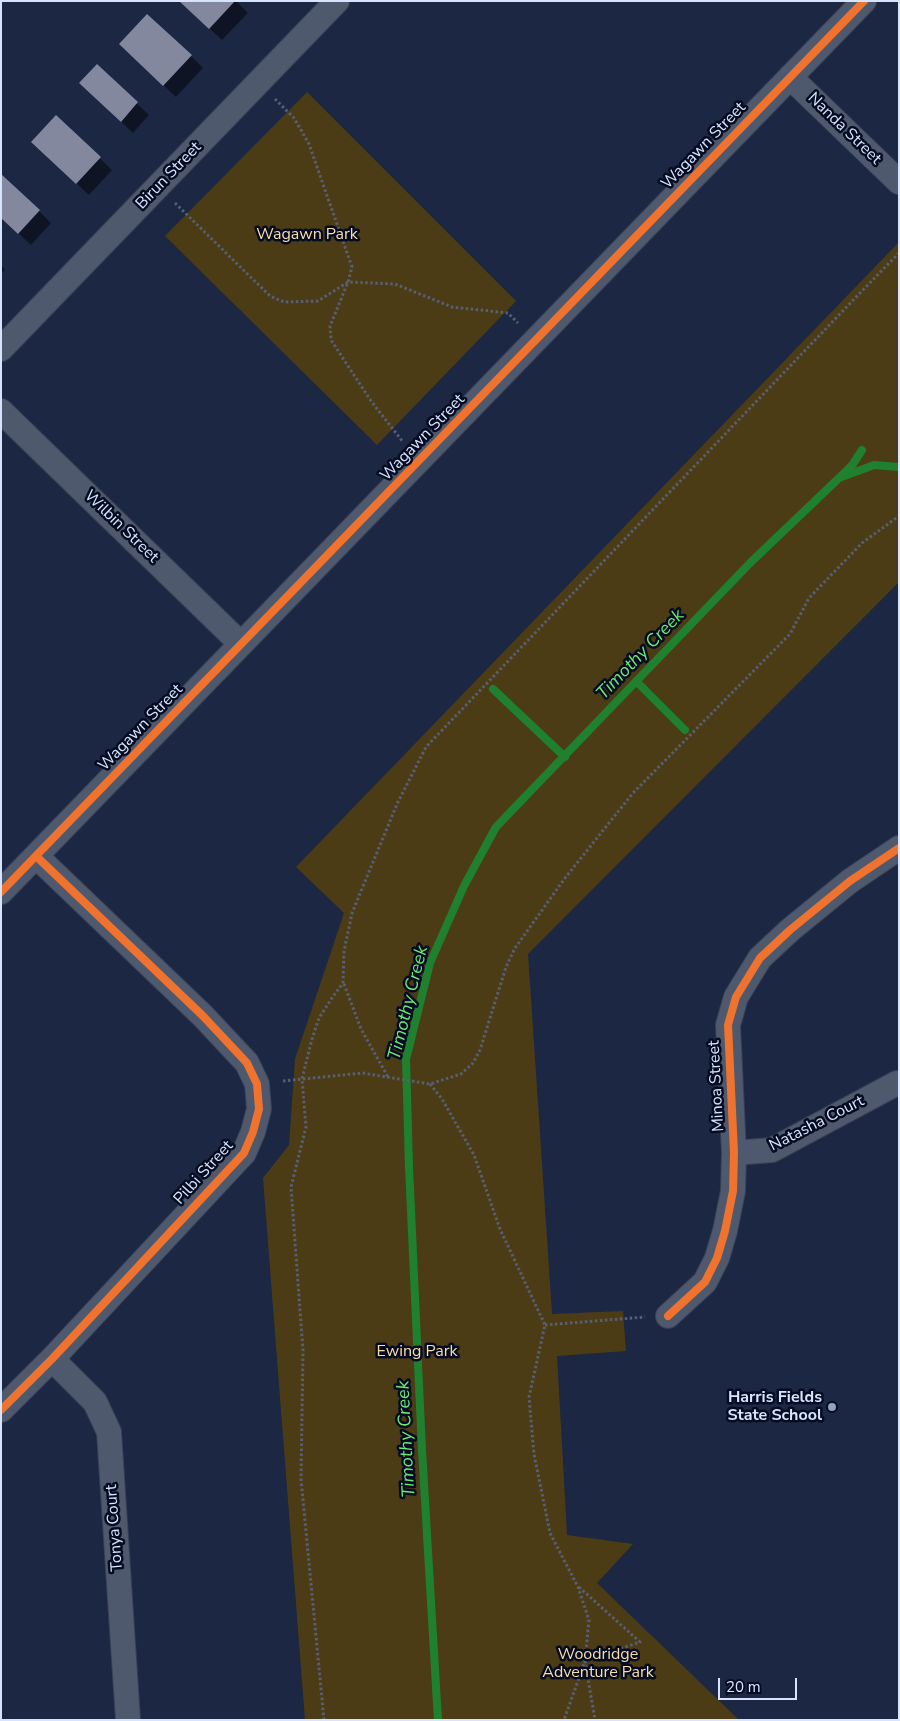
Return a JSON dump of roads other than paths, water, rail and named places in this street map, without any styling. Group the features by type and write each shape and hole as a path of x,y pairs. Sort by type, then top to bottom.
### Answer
{"street":[{"name":"Birun Street","path":"1,349 337,1"},
{"name":"Wagawn Street","path":"1,892 864,1"},
{"name":"Nanda Street","path":"790,76 899,182"},
{"name":"Wilbin Street","path":"1,411 242,644"},
{"name":"Minoa Street","path":"668,1316 705,1282 725,1231 733,1191 734,1153 728,1025 736,997 760,958 790,930 850,881 899,848"},
{"name":"Pilbi Street","path":"1,1410 52,1359 244,1153 254,1132 259,1109 257,1084 247,1064 203,1016 36,856"},
{"name":"Natasha Court","path":"734,1153 772,1150 897,1082"},
{"name":"Tonya Court","path":"52,1359 94,1402 109,1432 127,1719"}],"waterway":[{"path":"841,476 853,464 862,450"},
{"name":"Timothy Creek","path":"438,1720 422,1450 406,1059 430,963 464,886 496,827 750,563 839,478 874,465 899,467"},
{"path":"636,681 685,730"},
{"path":"493,689 565,757"}],"place":[{"name":"Harris Fields State School","path":"832,1407"}],"park label":[{"name":"Wagawn Park","path":"307,235"},
{"name":"Ewing Park","path":"417,1352"},
{"name":"Woodridge Adventure Park","path":"598,1664"}]}
